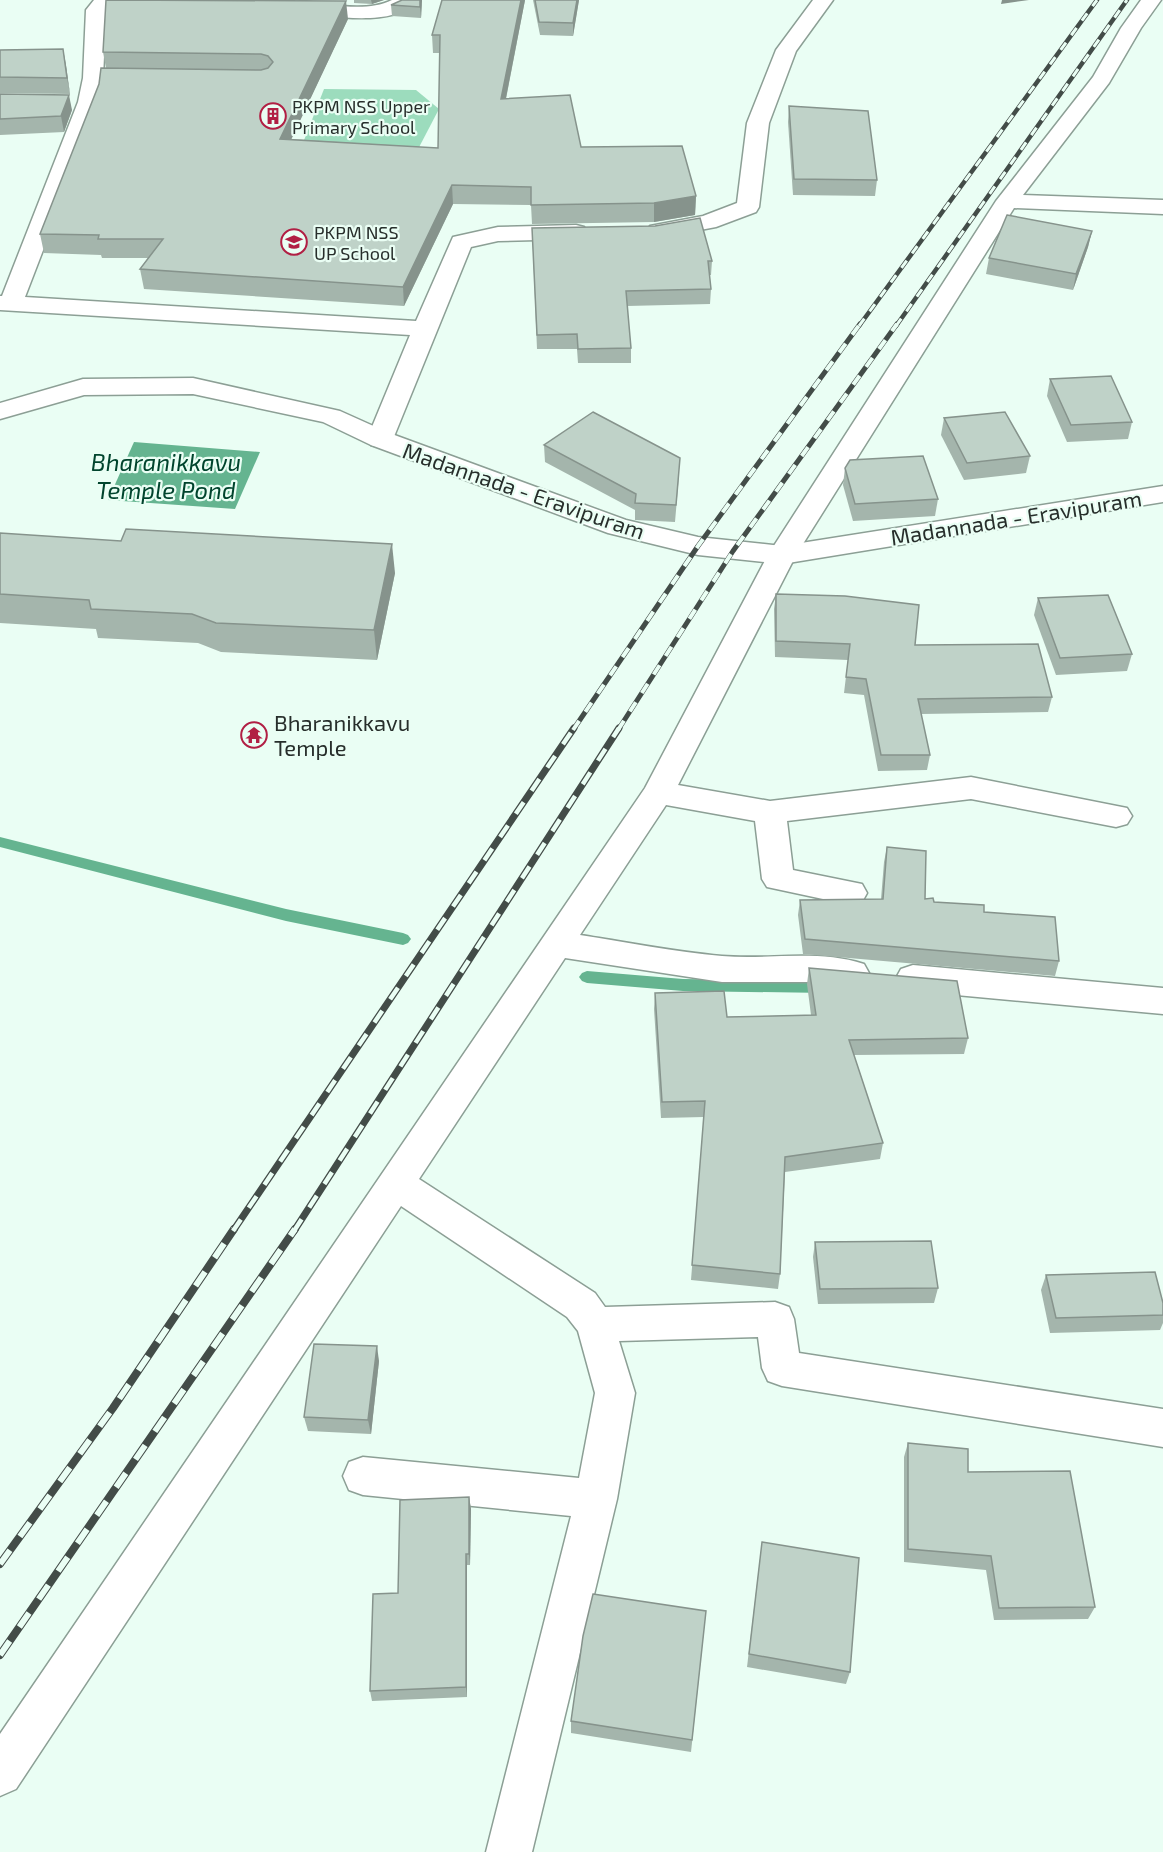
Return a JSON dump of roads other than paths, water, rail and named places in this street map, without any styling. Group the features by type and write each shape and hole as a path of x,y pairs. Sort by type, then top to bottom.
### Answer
{"street":[{"path":"282,6 372,12 385,10 407,0"},
{"path":"632,231 654,231 708,222 748,207 758,123 786,50 823,0"},
{"path":"0,1773 658,793 782,555 1007,201 1102,79 1131,28 1151,0"},
{"path":"106,6 89,102 6,303 424,329"},
{"path":"93,78 116,78"},
{"path":"67,101 89,102"},
{"path":"1007,201 1163,207"},
{"path":"380,439 461,242 498,234 598,232"},
{"name":"Madannada - Eravipuram","path":"0,411 83,387 193,386 331,416 380,439 618,527 698,546 782,555 1163,494"},
{"path":"658,793 770,812 971,788 1116,816"},
{"path":"770,812 778,879 851,893"},
{"path":"556,944 722,969 814,969 1163,1001"},
{"path":"396,1183 581,1305 595,1324 615,1393 596,1500 509,1852"},
{"path":"595,1324 775,1319 782,1368 1163,1428"},
{"path":"363,1476 596,1500"}],"water":[{"name":"Bharanikkavu Temple Pond","path":"134,442 260,452 235,509 108,500"}],"waterway":[{"path":"0,842 286,915 403,939"},
{"path":"587,977 683,985 827,987"}],"railway":[{"path":"859,326 1097,0"},
{"path":"896,326 1127,0"},
{"path":"573,730 698,546 860,324"},
{"path":"618,730 733,551 897,324"},
{"path":"233,1231 574,728"},
{"path":"294,1231 619,728"},
{"path":"0,1564 113,1408 234,1229"},
{"path":"0,1655 295,1229"}],"place":[{"name":"PKPM NSS Upper Primary School","path":"273,116"},
{"name":"PKPM NSS UP School","path":"294,242"},
{"name":"Bharanikkavu Temple","path":"254,735"}]}
